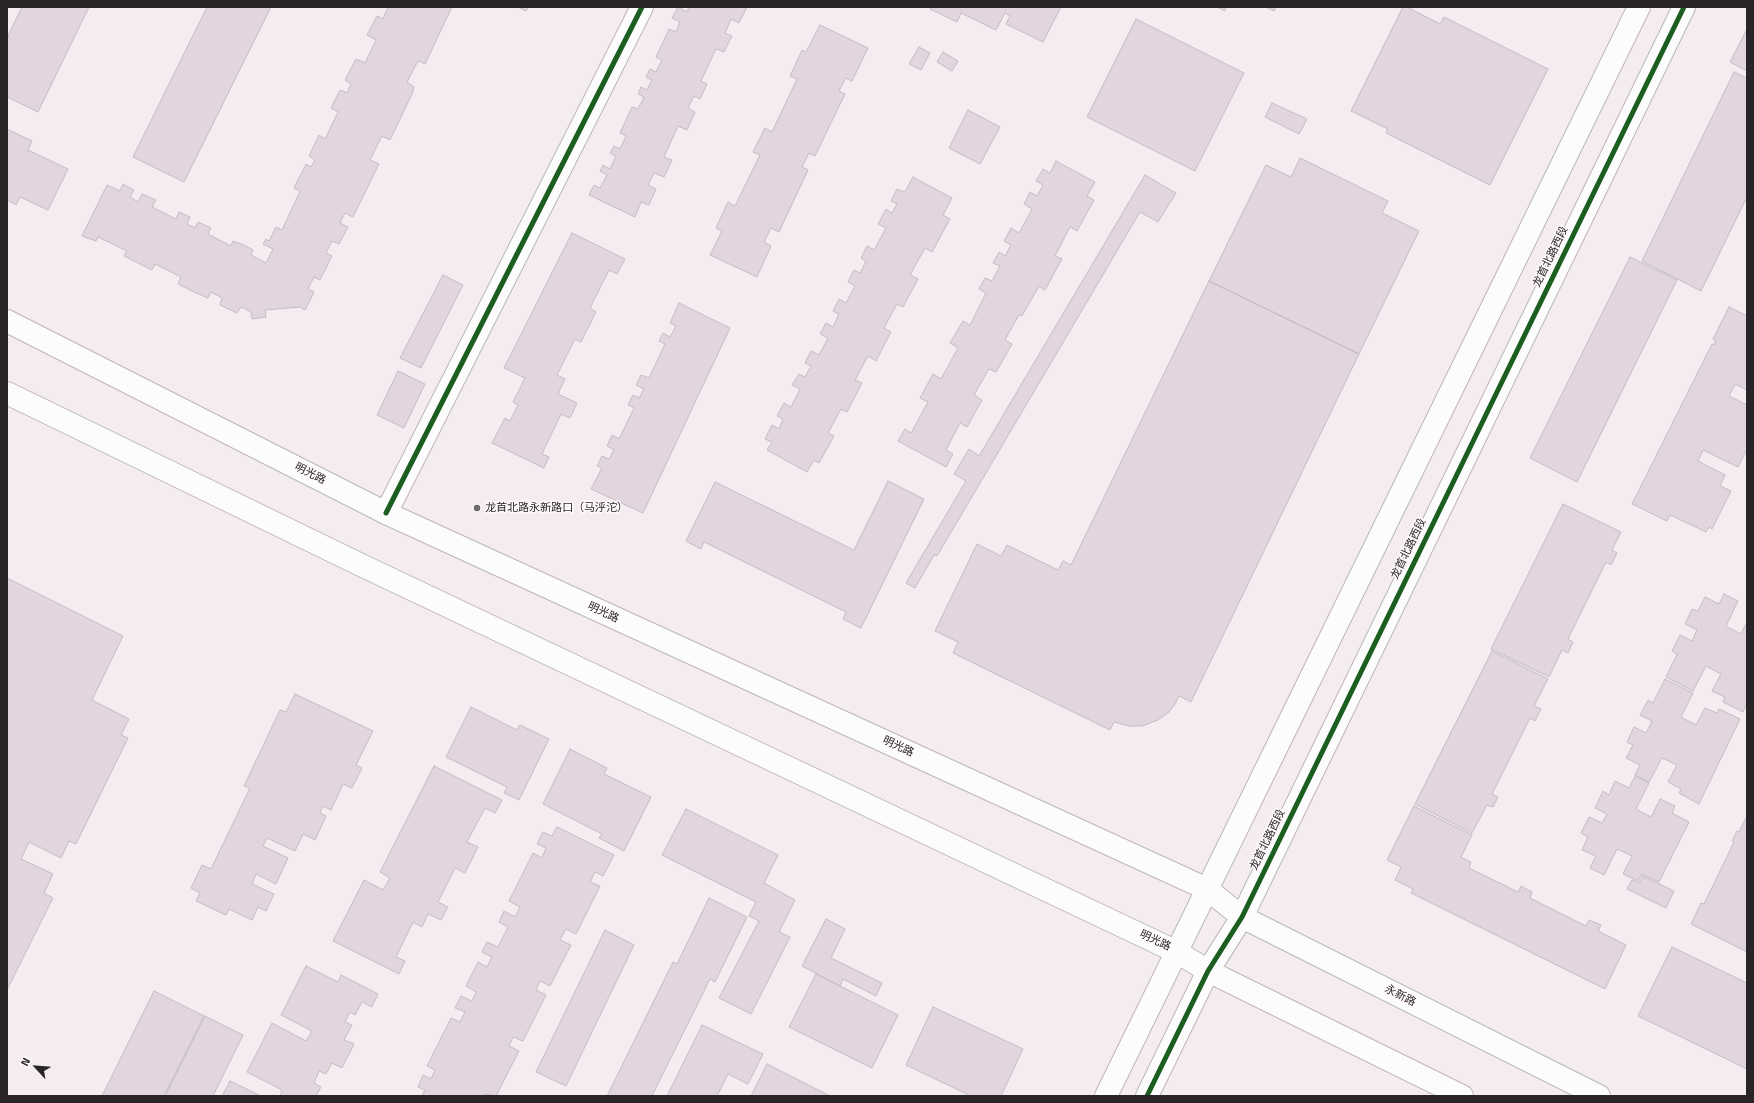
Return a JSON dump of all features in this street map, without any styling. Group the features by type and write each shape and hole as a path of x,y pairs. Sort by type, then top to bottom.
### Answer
{"main road":[{"path":"386,513 642,7"},
{"path":"1106,1096 1639,7"},
{"name":"龙首北路西段","path":"1147,1096 1208,971 1242,917 1684,7"},
{"name":"明光路","path":"7,320 386,513 1206,889"},
{"name":"明光路","path":"7,393 361,566 1177,952"},
{"name":"永新路","path":"1206,889 1242,917 1599,1096"},
{"path":"1177,952 1208,971 1462,1096"}],"building":[{"path":"22,7 89,7 38,112 7,97 7,38"},
{"path":"207,7 271,7 184,182 133,157"},
{"path":"388,7 452,7 425,64 418,61 407,82 414,87 412,94 390,140 382,136 370,160 379,164 353,217 345,213 340,223 348,227 339,244 332,241 326,253 332,256 320,280 314,277 308,289 314,292 305,310 300,307 265,310 266,317 252,319 251,312 241,307 237,313 220,305 222,298 211,292 208,298 178,284 181,277 155,264 152,270 124,256 127,251 98,237 96,241 82,236 107,185 120,191 123,184 134,190 130,197 138,202 142,194 156,200 152,207 176,219 179,212 190,217 187,224 195,228 198,222 211,228 208,234 231,246 233,241 244,245 253,250 251,255 266,263 273,249 263,244 266,239 269,241 276,227 282,230 300,191 294,188 306,164 311,167 315,160 309,156 319,135 325,139 338,112 331,108 340,90 347,93 351,84 345,80 356,59 365,63 376,40 367,35 377,16 383,19"},
{"path":"518,7 528,7 526,11"},
{"path":"678,7 687,12 689,7 747,7 739,23 731,19 725,33 732,36 724,52 716,49 701,81 707,84 700,99 694,96 688,108 695,112 687,130 678,126 664,157 672,160 664,177 654,173 648,185 656,189 649,205 641,202 635,217 589,195 594,185 600,188 607,175 600,171 603,165 610,169 616,156 610,153 614,146 620,149 626,136 620,133 632,107 638,109 644,97 638,94 641,87 647,90 652,80 646,77 650,69 656,72 662,60 656,57 669,29 676,32 680,22 672,18"},
{"path":"931,7 1061,7 1043,42 1006,24 1010,16 1005,13 996,30 961,13 957,22 930,9"},
{"path":"1217,7 1226,7 1225,11"},
{"path":"1266,7 1276,7 1274,11"},
{"path":"1403,7 1407,7 1440,24 1444,17 1548,69 1490,185 1386,133 1388,129 1351,111"},
{"path":"1136,19 1244,73 1195,171 1087,117"},
{"path":"820,25 868,48 852,81 846,78 839,91 845,94 815,156 809,153 802,167 808,170 779,232 771,228 764,242 771,246 757,277 710,255 722,231 716,228 728,202 735,206 760,155 753,152 765,128 772,132 797,79 790,76 802,50 806,52"},
{"path":"1746,31 1747,32 1747,71 1730,62"},
{"path":"919,47 930,53 921,70 909,64"},
{"path":"943,52 958,61 952,71 937,62"},
{"path":"1734,72 1747,78 1747,197 1701,291 1642,261"},
{"path":"1272,103 1307,119 1299,134 1265,117"},
{"path":"968,110 1000,127 980,164 949,148"},
{"path":"7,129 32,141 28,150 68,169 48,210 20,197 16,205 7,200"},
{"path":"1300,158 1388,201 1382,213 1419,231 1359,354 1209,281 1266,165 1291,177"},
{"path":"1056,161 1095,182 1087,196 1094,200 1077,231 1070,227 1055,256 1062,259 1045,290 1039,286 1022,316 1019,315 1005,340 1012,344 996,372 989,369 974,395 982,400 967,427 960,423 946,450 953,454 946,467 898,441 905,429 911,433 928,402 920,398 933,374 941,379 958,348 950,343 963,321 970,325 986,293 979,289 985,278 992,281 1000,266 993,263 999,252 1005,256 1011,245 1004,241 1011,228 1019,233 1032,209 1024,204 1030,192 1037,196 1043,185 1036,181 1043,169 1050,173"},
{"path":"1145,175 1176,193 1158,222 1140,212 937,556 934,555 915,588 906,583 966,481 954,474 969,449 979,456"},
{"path":"913,177 952,198 943,215 950,219 932,252 925,248 910,275 918,279 903,307 897,304 884,328 891,332 876,361 868,356 855,380 862,383 847,412 841,409 828,433 834,436 819,463 814,460 807,472 767,450 772,442 765,439 772,425 779,429 783,419 777,416 784,403 791,407 800,389 792,385 799,374 805,377 811,366 805,363 811,351 819,355 828,338 820,334 826,323 833,327 839,314 833,311 839,299 846,303 855,286 848,282 854,270 860,273 866,261 861,258 867,246 874,250 886,228 878,224 886,209 892,213 897,204 891,201 897,189 905,192"},
{"path":"572,233 625,259 617,274 609,270 590,308 596,312 581,342 575,339 557,375 565,379 558,394 577,403 570,418 561,414 542,454 549,457 544,468 492,443 505,418 510,421 518,405 513,402 525,378 504,368"},
{"path":"1630,257 1677,280 1577,482 1530,458"},
{"path":"443,275 463,285 421,368 400,358"},
{"path":"1209,281 1359,354 1191,702 1179,696 1169,712 1158,720 1142,726 1129,726 1114,722 1110,730 953,653 958,642 935,631 977,544 1001,556 1007,545 1058,570 1063,561 1071,565"},
{"path":"679,303 730,328 643,513 591,489 602,468 597,466 602,456 609,459 614,450 607,446 612,435 619,439 634,408 628,405 633,395 639,398 644,389 636,385 641,375 649,378 665,344 659,341 663,333 670,337 676,326 670,323"},
{"path":"1729,307 1747,316 1747,390 1735,384 1729,396 1747,405 1747,449 1738,467 1703,450 1698,461 1725,475 1720,486 1731,491 1712,529 1709,527 1706,532 1670,515 1667,521 1632,504 1712,344 1714,345 1716,340 1713,339"},
{"path":"398,371 425,384 404,428 377,415"},
{"path":"888,481 924,499 861,628 843,619 846,612 704,542 701,549 686,541 715,482 854,550"},
{"path":"1563,504 1621,532 1612,550 1617,553 1611,565 1606,562 1568,639 1573,642 1568,653 1562,650 1549,677 1491,649"},
{"path":"7,578 123,636 92,700 129,719 121,735 128,738 76,844 69,841 61,858 29,842 21,859 53,874 44,893 53,898 7,990"},
{"path":"1724,594 1738,601 1726,626 1741,634 1747,622 1747,703 1743,712 1723,702 1725,697 1712,691 1721,674 1706,666 1693,691 1666,677 1677,654 1672,651 1680,635 1692,641 1697,630 1685,624 1692,609 1698,611 1705,597 1719,604"},
{"path":"1492,651 1548,679 1534,706 1541,709 1535,721 1530,718 1492,794 1498,797 1493,807 1487,805 1472,833 1415,804"},
{"path":"1665,679 1693,693 1681,717 1696,725 1705,708 1717,713 1719,709 1740,719 1699,804 1679,793 1681,789 1668,782 1677,765 1662,758 1649,782 1635,775 1640,765 1626,758 1633,745 1627,742 1634,727 1646,733 1652,721 1640,715 1648,700 1653,703"},
{"path":"295,694 373,731 356,765 362,768 352,788 343,784 331,810 323,806 320,813 326,816 315,840 303,834 295,851 267,838 263,846 288,858 276,884 256,874 252,884 274,894 266,911 258,907 252,920 229,909 226,915 196,901 200,893 191,888 202,865 211,869 250,788 244,786 280,710 286,712"},
{"path":"471,707 517,730 520,725 549,739 519,800 504,793 507,787 446,757"},
{"path":"570,749 607,768 604,774 651,797 624,851 599,838 602,834 543,804"},
{"path":"434,766 502,800 495,813 485,808 467,842 478,847 465,873 455,868 438,902 448,907 441,920 428,914 422,927 413,922 396,957 405,961 399,974 333,941 364,880 383,890 390,878 380,872"},
{"path":"1635,776 1649,783 1636,809 1651,817 1660,799 1675,806 1672,813 1689,822 1659,882 1642,874 1638,881 1623,874 1632,856 1617,849 1604,875 1590,868 1596,856 1582,850 1588,837 1581,833 1589,817 1602,823 1607,814 1595,808 1603,791 1609,795 1615,781 1629,788"},
{"path":"1414,806 1472,835 1461,857 1471,862 1469,868 1518,892 1521,886 1532,892 1530,898 1586,926 1589,920 1601,925 1598,931 1626,945 1605,989 1411,893 1413,889 1395,880 1401,867 1387,860"},
{"path":"686,809 778,855 764,883 795,900 779,932 790,937 751,1014 719,998 759,921 749,916 756,902 662,855"},
{"path":"1747,816 1747,952 1691,924 1701,903 1704,904 1734,842 1732,841 1737,831 1739,832"},
{"path":"557,827 614,855 603,876 595,872 590,882 600,886 576,934 566,929 560,940 571,945 550,986 540,981 536,990 546,995 523,1041 513,1037 509,1046 519,1051 496,1096 485,1094 484,1096 422,1096 425,1090 418,1087 423,1075 431,1079 435,1070 427,1066 451,1018 460,1022 465,1012 455,1008 461,996 472,1001 476,992 466,986 478,962 487,967 492,957 482,952 487,942 498,947 508,927 499,922 504,911 515,917 520,907 509,901 533,853 542,858 546,848 537,844 543,832 552,836"},
{"path":"1643,876 1674,891 1666,908 1627,889 1632,880 1639,883"},
{"path":"709,898 747,917 715,982 710,979 652,1096 607,1096 673,962 677,964"},
{"path":"826,919 845,929 831,958 882,983 876,996 843,979 840,986 802,966"},
{"path":"605,930 634,945 566,1086 536,1072"},
{"path":"1672,947 1747,983 1747,1069 1638,1016"},
{"path":"306,966 338,982 341,975 378,994 372,1007 362,1002 355,1015 350,1012 345,1022 352,1025 344,1040 354,1044 342,1068 332,1063 326,1074 319,1071 314,1083 321,1087 316,1096 280,1096 282,1090 247,1072 272,1023 306,1041 312,1031 281,1015"},
{"path":"816,974 898,1015 872,1068 789,1027"},
{"path":"154,991 204,1016 164,1096 102,1096"},
{"path":"933,1007 1023,1049 1001,1096 971,1096 906,1065"},
{"path":"205,1016 243,1035 213,1096 165,1096"},
{"path":"702,1025 763,1054 748,1084 728,1074 717,1096 667,1096"},
{"path":"767,1064 830,1096 751,1096"},
{"path":"230,1081 261,1096 222,1096"}],"cycle path":[{"path":"386,513 642,7"},
{"path":"1147,1096 1208,971 1242,917 1684,7"}],"place":[{"name":"龙首北路永新路口（马泘沱）","path":"477,508"}]}
